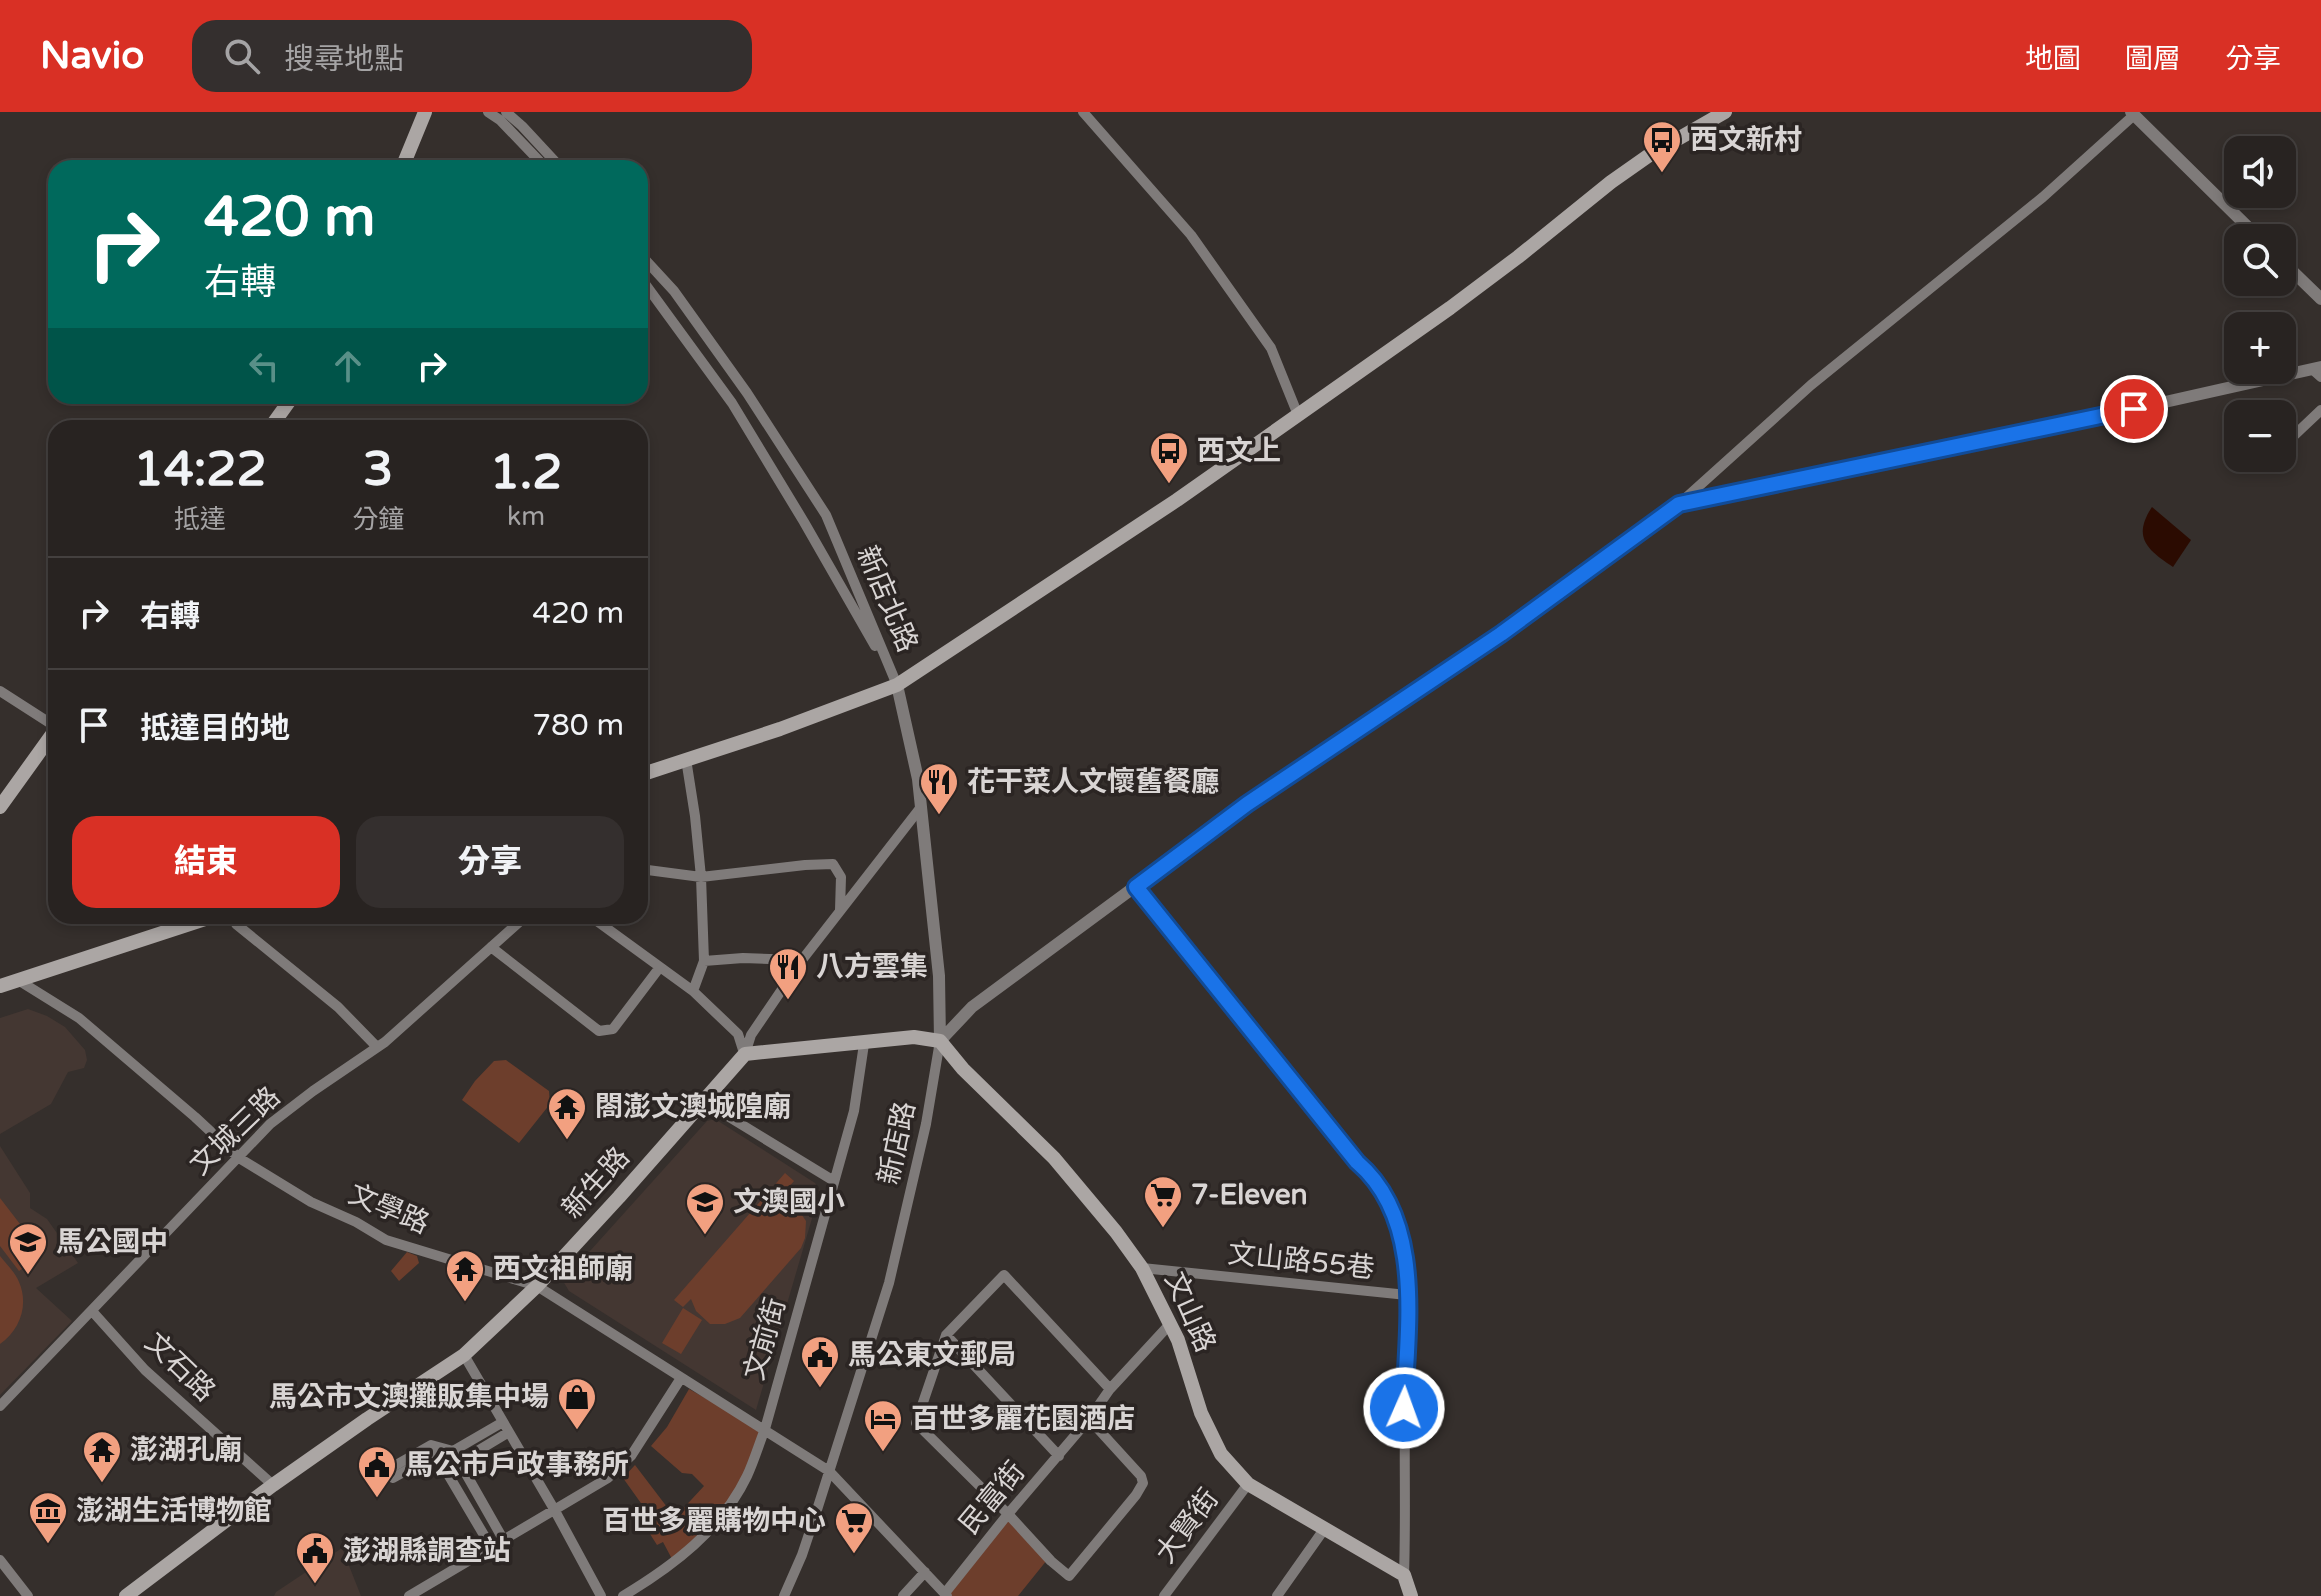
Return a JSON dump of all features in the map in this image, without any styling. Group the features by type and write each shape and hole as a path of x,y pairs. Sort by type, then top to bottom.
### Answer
{"main road":[{"path":"405,160 425,112"},
{"path":"648,772 780,729 897,685 1158,514 1488,279 1611,182 1648,156 1725,112"},
{"path":"0,807 48,739"},
{"path":"0,986 190,924"},
{"path":"745,1054 914,1037 940,1041"},
{"name":"文山路","path":"940,1041 963,1069 1054,1158 1142,1268 1178,1340 1201,1413 1221,1454 1248,1484 1404,1575"},
{"name":"新生路","path":"126,1596 273,1485 464,1355 537,1286 745,1054"},
{"path":"1403,1596 1404,1575"},
{"path":"1404,1575 1411,1596"}],"street":[{"path":"488,112 500,120 538,160"},
{"path":"506,112 554,160"},
{"path":"1083,112 1191,235 1271,348 1298,415"},
{"path":"940,1041 972,1007 1247,804 1501,634 1679,504 1811,385 2043,197 2132,113 2245,224"},
{"name":"新店北路","path":"648,263 674,291 747,393 826,515 897,685"},
{"path":"2296,275 2321,299"},
{"name":"新店北路","path":"648,288 732,403 897,685"},
{"path":"1679,504 2318,371"},
{"path":"2296,434 2321,410"},
{"name":"新店路","path":"784,1596 802,1555 897,1255 926,1124 940,1041 939,976 918,779 897,685"},
{"path":"0,691 48,723"},
{"path":"686,759 701,877 704,961 693,991"},
{"path":"745,1054 751,1035 802,960 921,807"},
{"path":"648,870 701,877 833,864 841,877 840,910"},
{"path":"1136,887 1357,1162 1372,1175 1390,1206 1401,1235 1406,1265 1404,1575"},
{"path":"236,924 338,1007 377,1047"},
{"name":"文城三路","path":"0,1406 270,1124 377,1047 517,924"},
{"path":"601,924 693,991 738,1034 745,1054"},
{"path":"491,947 599,1031 613,1029 660,967"},
{"path":"704,961 743,958 802,960"},
{"name":"文學路","path":"18,980 79,1018 239,1158 311,1202 356,1222 386,1240 537,1286 829,1471 946,1595"},
{"name":"文前街","path":"623,1596 685,1554 717,1522 746,1477 765,1429 854,1111 864,1044"},
{"path":"703,1101 834,1181"},
{"name":"文山路55巷","path":"1142,1268 1407,1295"},
{"path":"1089,1419 1141,1476 1143,1483 1069,1576 916,1423 946,1335 1004,1275 1110,1389"},
{"name":"文石路","path":"92,1311 145,1370 273,1485"},
{"name":"民富街","path":"946,1595 1110,1389 1170,1324"},
{"path":"946,1335 1059,1456"},
{"path":"464,1355 601,1596"},
{"path":"409,1596 608,1478 631,1456 681,1378"},
{"path":"391,1473 433,1449 453,1451 506,1427"},
{"path":"459,1462 506,1427"},
{"path":"433,1449 459,1462"},
{"path":"433,1449 491,1547"},
{"path":"453,1451 503,1539"},
{"name":"大賢街","path":"1164,1596 1248,1484"},
{"path":"1277,1596 1325,1528"},
{"path":"0,1560 28,1596"},
{"path":"903,1596 925,1572"}],"shaded area":[{"path":"2152,507 2191,540 2173,567 2145,542 2143,527"},
{"path":"28,1009 65,1027 85,1050 87,1060 84,1068 68,1072 51,1104 0,1134 0,1018"},
{"path":"506,1060 549,1091 550,1104 519,1143 462,1100 494,1061"},
{"name":"文澳國小","path":"715,1119 815,1183 820,1191 756,1410 569,1291 563,1281 707,1121"},
{"name":"馬公國中","path":"0,1146 30,1193 30,1208 47,1219 78,1263 36,1288 72,1321 0,1395"},
{"path":"785,1173 794,1181 778,1200 800,1212 806,1221 805,1238 801,1248 740,1318 725,1324 710,1324 696,1311 691,1299 683,1307 674,1300"},
{"path":"0,1198 43,1254 19,1271 0,1246"},
{"path":"407,1252 417,1256 419,1263 399,1281 391,1271"},
{"path":"0,1256 17,1278 23,1308 13,1332 0,1344"},
{"path":"683,1308 702,1320 681,1354 662,1343"},
{"path":"689,1389 762,1430 744,1476 715,1520 672,1559 663,1542 657,1545 650,1534 658,1527 623,1478 635,1465 667,1507 672,1506 679,1513 704,1486 692,1474 682,1473 651,1446 667,1427"},
{"path":"1008,1518 1047,1560 1018,1596 950,1596 948,1593"},
{"name":"澎湖縣調查站","path":"342,1548 361,1596 274,1596 276,1592"}],"place":[{"name":"西文新村","path":"1662,174"},
{"name":"西文上","path":"1169,485"},
{"name":"花干菜人文懷舊餐廳","path":"939,816"},
{"name":"八方雲集","path":"788,1001"},
{"name":"閤澎文澳城隍廟","path":"567,1141"},
{"name":"7-Eleven","path":"1163,1229"},
{"name":"文澳國小","path":"705,1236"},
{"name":"馬公國中","path":"28,1276"},
{"name":"西文祖師廟","path":"465,1303"},
{"name":"馬公東文郵局","path":"820,1389"},
{"name":"馬公市文澳攤販集中場","path":"577,1431"},
{"name":"百世多麗花園酒店","path":"883,1453"},
{"name":"澎湖孔廟","path":"102,1484"},
{"name":"馬公市戶政事務所","path":"377,1499"},
{"name":"澎湖生活博物館","path":"48,1545"},
{"name":"百世多麗購物中心","path":"854,1555"},
{"name":"澎湖縣調查站","path":"315,1585"}],"route":[{"path":"1404,1408 1406,1265 1401,1235 1390,1206 1372,1175 1357,1162 1136,887 1247,804 1501,634 1679,504 2134,409"}]}
